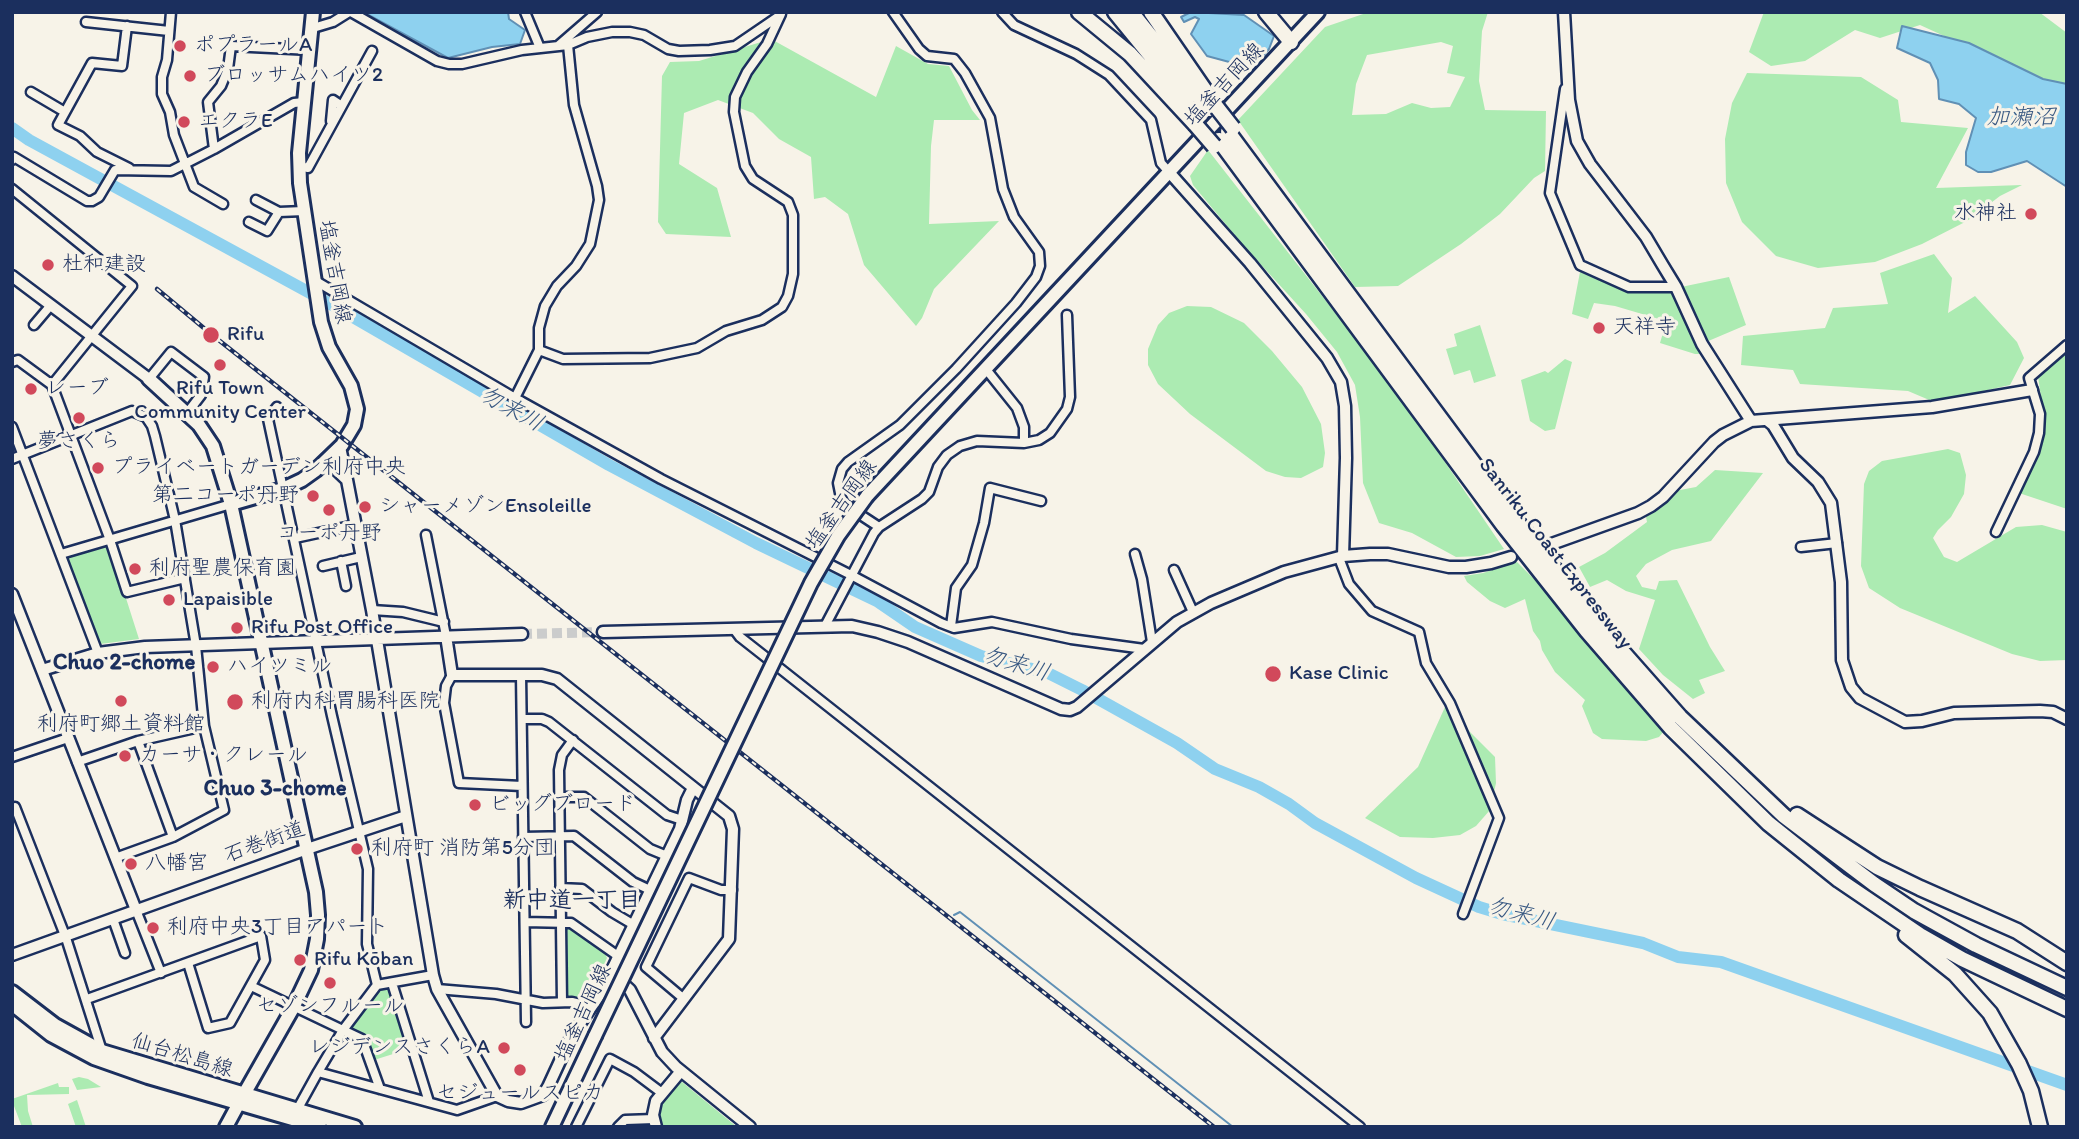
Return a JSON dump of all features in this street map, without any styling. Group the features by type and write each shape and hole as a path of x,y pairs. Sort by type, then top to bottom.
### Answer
{"highway":[{"path":"1079,12 1205,114"},
{"path":"1115,12 1205,114 1278,209"},
{"path":"1131,12 1278,209"},
{"path":"1151,12 1205,114"},
{"path":"1266,12 1291,42"},
{"path":"1276,12 1291,42"},
{"name":"Sanriku Coast Expressway","path":"1278,209 1557,574 1647,681 1718,754 1784,816 1914,911 1976,945 2067,988"},
{"name":"Sanriku Coast Expressway","path":"1278,209 1504,526 1619,671 1671,728 1741,797 1793,844 1839,880 1920,935 1962,959 2067,1009"},
{"path":"1718,754 1798,816 1854,854 1909,883 1996,920 2038,942 2067,963"},
{"path":"1839,880 1955,974 1974,993 2005,1036 2031,1091 2040,1127"}],"main road":[{"name":"塩釜吉岡線","path":"231,504 284,489 302,480 340,447 354,425 357,409 351,386 329,347 320,319 299,166 313,12"},
{"name":"塩釜吉岡線","path":"551,1127 811,583 838,536 867,496 1318,12"},
{"path":"149,379 188,412 213,446 231,504 316,891 317,939 311,970 293,1008 226,1127"},
{"name":"仙台松島線","path":"12,992 54,1025 102,1051 320,1127"},
{"name":"仙台松島線","path":"12,1004 51,1035 94,1059 121,1069 297,1110 355,1127"}],"street":[{"path":"171,12 162,94 184,166 194,187 223,204"},
{"path":"313,28 333,22 350,12 437,61 462,64 564,45 601,33 630,32 644,35 668,49 679,51 710,50 735,46 783,13"},
{"path":"524,12 540,48"},
{"path":"564,45 597,12"},
{"path":"879,527 844,504 838,483 842,470 848,462 900,425 956,369 1016,303 1036,277 1040,266 1039,252 1014,217 1003,189 990,118 965,73 954,59 927,56 892,12"},
{"path":"1002,12 1014,25 1076,54 1109,75 1151,120 1161,163 1250,263 1326,358 1341,382 1346,419 1341,557 1349,584 1372,611 1419,632 1426,663 1450,703 1499,818 1463,915"},
{"path":"1564,12 1567,76 1577,141 1590,164 1646,237 1676,287 1702,344 1751,421"},
{"path":"539,349 563,359 650,358 697,348 726,331 762,320 782,307 788,296 793,274 793,215 789,201 753,179 745,166 734,111 735,97 747,72 767,44 783,13"},
{"path":"86,22 169,31"},
{"path":"127,26 122,70 92,63 58,125 80,136 97,152 131,169"},
{"path":"514,398 539,349 539,328 545,306 590,244 599,200 574,105 564,45"},
{"path":"214,149 208,102 221,86 228,69 231,46 311,50"},
{"path":"299,166 308,168 372,51"},
{"path":"1567,76 1550,193 1580,265 1629,287 1676,287"},
{"path":"31,92 65,112"},
{"path":"12,160 14,157 87,201 95,200 102,194 115,170 171,171 294,103 304,102"},
{"path":"12,189 132,286 51,384"},
{"path":"256,200 279,212 304,211"},
{"path":"249,222 267,231 279,212"},
{"path":"12,276 149,379 171,352 204,377 201,395 188,412"},
{"path":"315,282 514,398 661,479 951,626 965,627 992,622 1071,639 1144,649"},
{"path":"34,325 51,305"},
{"path":"825,626 866,545 879,527 929,492 938,467 947,455 960,446 977,441 1024,443 1039,440 1050,433 1068,409 1070,397 1067,315"},
{"path":"1996,532 2034,452 2039,433 2040,414 2029,379 2067,345"},
{"path":"12,362 18,360 51,384 127,592 185,578"},
{"path":"985,368 1017,408 1024,427 1024,443"},
{"path":"1546,546 1651,506 1663,497 1714,442 1751,421 1942,405 2032,390"},
{"path":"277,407 268,419 368,869 367,943 376,985"},
{"path":"12,459 125,412 132,411 146,417 155,436 176,520 196,646 204,726 224,810 173,837 115,858"},
{"path":"1768,421 1793,457 1825,491 1831,503 1842,607 1842,660 1851,687 1860,698 1905,722 1954,713 2040,711 2053,712 2067,719"},
{"path":"12,427 98,653"},
{"path":"340,447 372,610 433,975 437,989 497,1096 521,1103 543,1095 572,1035 611,972 634,925 667,856 693,788"},
{"path":"327,461 346,481"},
{"path":"951,626 956,588 972,565 984,523 990,488 1041,501"},
{"path":"61,554 231,504"},
{"path":"295,538 355,525"},
{"path":"426,536 452,675 446,685 444,703 459,783 522,786"},
{"path":"1801,547 1837,543"},
{"path":"1135,554 1142,579 1152,642"},
{"path":"603,632 852,626 908,642 1061,709 1070,710 1193,612 1284,572 1341,557 1388,554 1449,567 1466,567 1511,557"},
{"path":"323,566 361,557"},
{"path":"341,561 346,586"},
{"path":"1174,570 1193,612"},
{"path":"12,594 16,616 43,670 161,973"},
{"path":"372,610 403,612 444,622"},
{"path":"734,629 740,637 1360,1127"},
{"path":"43,670 98,653 145,647 522,634"},
{"path":"452,675 542,675 556,679 726,812 732,822 729,939 654,1038"},
{"path":"521,675 526,1022"},
{"path":"522,719 542,719 667,814 682,820"},
{"path":"77,762 138,741 204,726"},
{"path":"12,757 68,738"},
{"path":"562,1002 560,761 573,740"},
{"path":"138,741 173,837"},
{"path":"559,797 584,797 650,849 667,856"},
{"path":"12,808 15,807 66,938 102,1051"},
{"name":"石巻街道","path":"12,955 66,938 135,910 359,830 406,816"},
{"path":"523,837 574,836 633,882 650,890"},
{"path":"684,999 646,967 689,878 721,890 732,890"},
{"path":"560,888 582,889 634,925"},
{"path":"113,919 125,953"},
{"path":"525,922 571,923 618,956"},
{"path":"87,999 261,936 265,960 230,1023 208,1028 188,963"},
{"path":"611,972 631,990 662,1052 681,1071 750,1127"},
{"path":"297,1110 343,1030 376,985 433,975"},
{"path":"392,983 429,1102"},
{"path":"251,986 362,1039 380,1089"},
{"path":"437,989 496,994 543,1003 580,1004 589,1010"},
{"path":"576,1127 610,1059 634,1072 662,1093"},
{"path":"618,1127 625,1120 655,1123 654,1108 662,1093 681,1071"},
{"path":"318,1072 457,1110 497,1096"}],"green space":[{"path":"1369,12 1488,12 1482,31 1479,81 1485,110 1546,111 1545,171 1534,178 1500,214 1398,286 1355,287 1238,120 1325,27","holes":["1441,42 1453,46 1447,73 1465,77 1450,107 1431,108 1412,103 1386,114 1352,115 1356,84 1367,55"]},
{"path":"1764,12 2039,12 2067,33 2067,92 1920,25 1880,38 1855,30 1805,61 1771,66 1749,52"},
{"path":"771,39 876,97 896,46 928,64 949,66 980,120 934,120 929,224 999,221 934,289 916,326 864,265 848,214 825,197 814,199 811,157 779,139 753,113 718,100 684,113 679,164 717,188 731,237 666,234 658,222 662,76 670,62 699,61"},
{"path":"1747,73 1861,77 1898,100 1901,122 1968,128 1936,188 2022,185 2000,196 1967,221 1922,244 1875,262 1818,268 1776,256 1742,222 1726,183 1725,139 1732,103"},
{"path":"1208,150 1376,365 1504,549 1480,556 1456,557 1412,533 1379,523 1363,483 1360,417 1355,385 1337,352 1193,185 1190,176"},
{"path":"1934,254 1952,278 1948,313 1975,296 2017,342 2024,358 2010,385 1934,402 1908,391 1800,384 1793,370 1741,365 1743,336 1825,328 1833,308 1888,304 1880,273"},
{"path":"1580,272 1623,289 1672,290 1702,354 1660,343 1665,326 1659,319 1615,306 1594,303 1588,319 1572,314"},
{"path":"1729,277 1746,325 1706,342 1681,287"},
{"path":"1187,306 1211,307 1244,323 1272,351 1302,387 1321,424 1325,453 1323,467 1301,478 1285,477 1266,471 1190,414 1158,384 1148,365 1148,349 1158,325 1169,313"},
{"path":"1480,325 1496,376 1474,383 1470,370 1454,375 1446,349 1457,346 1454,334"},
{"path":"2067,352 2067,509 2019,493 2042,440 2043,412 2038,376"},
{"path":"1565,359 1572,362 1555,429 1545,431 1530,421 1521,380 1545,371 1548,373"},
{"path":"1948,449 1960,453 1966,475 1964,494 1951,517 1933,538 1944,557 1957,562 2016,527 2042,525 2067,532 2067,660 2040,661 2012,654 1900,608 1869,588 1861,566 1864,484 1869,471 1882,461"},
{"path":"1715,470 1763,473 1711,541 1672,550 1646,564 1636,576 1642,587 1656,590 1659,581 1677,580 1725,671 1699,680 1705,693 1693,699 1663,675 1639,649 1655,600 1626,591 1607,580 1590,587 1579,567 1605,553 1647,522 1646,517 1675,491 1696,487"},
{"path":"106,545 110,548 139,639 100,644 68,562 68,557"},
{"path":"1517,562 1541,586 1616,679 1664,731 1659,737 1646,741 1602,739 1593,733 1582,706 1585,700 1555,672 1542,650 1533,631 1525,599 1505,608 1490,601 1467,582 1464,576"},
{"path":"1445,707 1495,757 1496,783 1490,810 1476,826 1460,835 1400,837 1365,818 1418,767"},
{"path":"568,926 605,953 607,958 587,1000 582,1002 568,999 565,995 565,930"},
{"path":"389,988 409,1049 374,1060 365,1036 349,1028 380,991"},
{"path":"79,1077 101,1087 77,1090 72,1079"},
{"path":"682,1082 737,1127 660,1127 660,1103 674,1084"},
{"path":"58,1083 59,1087 69,1087 69,1094 27,1095 33,1127 22,1127 12,1106 12,1099"},
{"path":"77,1100 86,1127 76,1127 68,1104"}],"water":[{"path":"363,12 508,12 509,19 525,30 520,44 492,47 448,58"},
{"path":"1191,12 1244,15 1274,36 1263,56 1255,60 1236,62 1236,66 1233,66 1233,63 1207,56 1191,34 1199,19 1195,17 1184,22 1181,17"},
{"name":"加瀬沼","path":"1902,26 1969,43 2043,79 2067,84 2067,187 2027,161 1991,172 1978,172 1966,165 1966,152 1976,118 1959,104 1939,99 1938,80 1930,63 1897,48"}],"waterway":[{"name":"勿来川","path":"12,128 29,140 334,306 609,465 756,543 877,601 915,627 981,656 1048,673 1082,690 1177,743 1215,769 1259,787 1315,823 1416,878 1479,907 1502,914 1643,943 1678,957 1721,962 2067,1085"},
{"path":"954,915 960,912 1233,1127"}],"tunnel":[{"path":"522,634 603,632"}],"railway":[{"path":"157,289 1214,1127"}],"place":[{"name":"ポプラールA","path":"180,46"},
{"name":"ブロッサムハイツ2","path":"190,76"},
{"name":"エクラE","path":"184,122"},
{"name":"水神社","path":"2031,214"},
{"name":"杜和建設","path":"48,265"},
{"name":"天祥寺","path":"1599,328"},
{"name":"Rifu","path":"211,335"},
{"name":"Rifu Town Community Center","path":"220,365"},
{"name":"レーブ","path":"31,389"},
{"name":"夢さくら","path":"79,418"},
{"name":"プライベートガーデン利府中央","path":"98,468"},
{"name":"第二コーポ丹野","path":"313,496"},
{"name":"シャーメゾンEnsoleille","path":"365,507"},
{"name":"コーポ丹野","path":"329,510"},
{"name":"利府聖農保育園","path":"135,569"},
{"name":"Lapaisible","path":"169,600"},
{"name":"Rifu Post Office","path":"237,628"},
{"name":"ハイツミル","path":"213,667"},
{"name":"Kase Clinic","path":"1273,674"},
{"name":"利府町郷土資料館","path":"121,701"},
{"name":"利府内科胃腸科医院","path":"235,702"},
{"name":"カーサ・クレール","path":"125,756"},
{"name":"ビッグブロード","path":"475,805"},
{"name":"利府町 消防第5分団","path":"357,849"},
{"name":"八幡宮","path":"131,864"},
{"name":"利府中央3丁目アパート","path":"153,928"},
{"name":"Rifu Kōban","path":"300,960"},
{"name":"セゾンフルール","path":"330,983"},
{"name":"レジデンスさくらA","path":"504,1048"},
{"name":"セジュールスピカ","path":"520,1070"}],"district":[{"name":"Chuo 2-chome","path":"124,663"},
{"name":"Chuo 3-chome","path":"275,789"},
{"name":"新中道一丁目","path":"572,901"}]}
